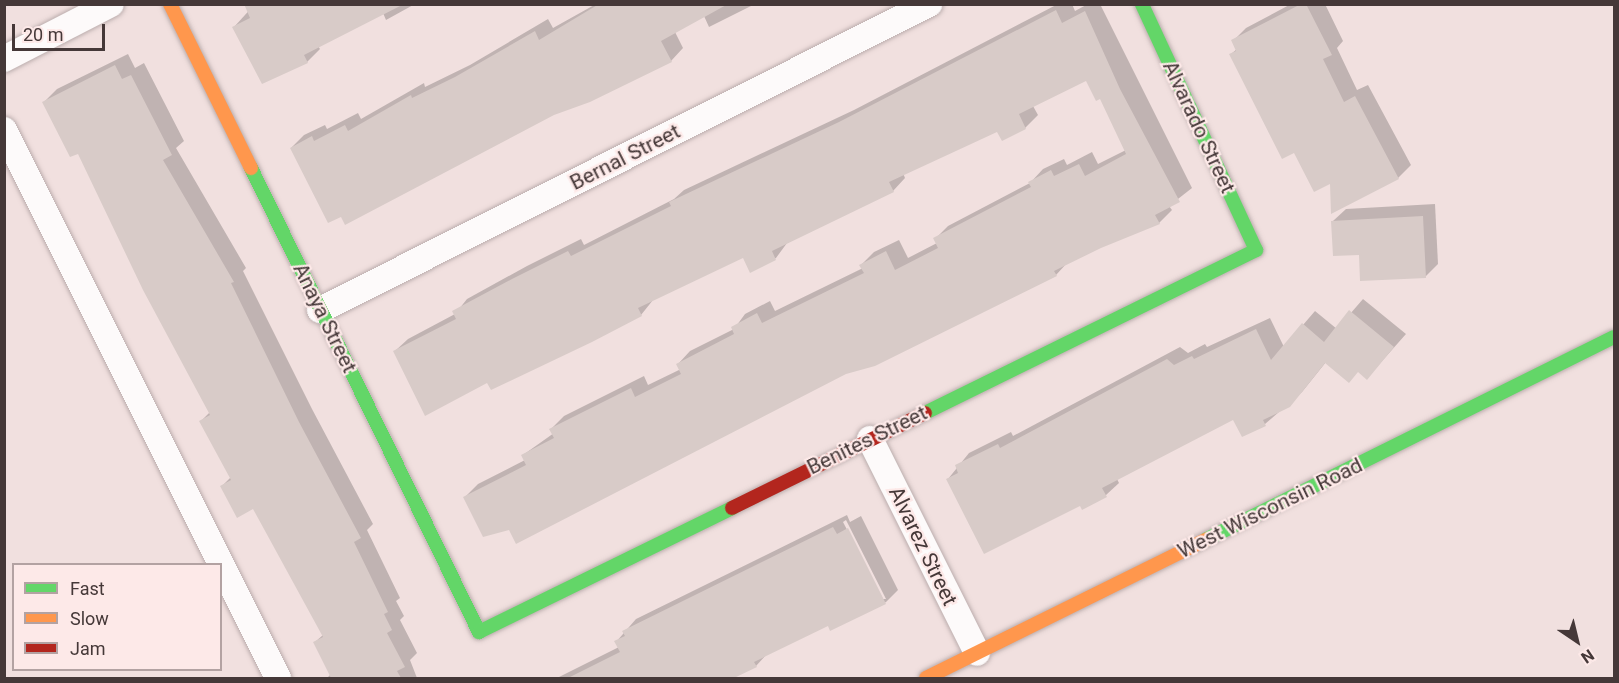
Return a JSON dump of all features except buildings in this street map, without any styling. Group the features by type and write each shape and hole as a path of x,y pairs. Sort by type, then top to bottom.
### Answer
{"street":[{"path":"4,59 111,4"},
{"name":"Anaya Street","path":"170,4 479,632"},
{"name":"Bernal Street","path":"320,310 929,4"},
{"name":"Alvarado Street","path":"1142,4 1256,250"},
{"path":"4,130 220,563"},
{"name":"Benites Street","path":"479,632 1256,250"},
{"name":"West Wisconsin Road","path":"926,678 1614,337"},
{"name":"Alvarez Street","path":"870,439 976,653"},
{"path":"222,566 278,678"}],"traffic: fast":[{"path":"925,413 1256,250 1142,4"},
{"path":"251,168 479,632 732,508"},
{"path":"1207,539 1614,337"}],"traffic: slow":[{"path":"170,4 251,168"},
{"path":"926,678 1207,539"}],"traffic: jam":[{"path":"732,508 925,413"}]}
